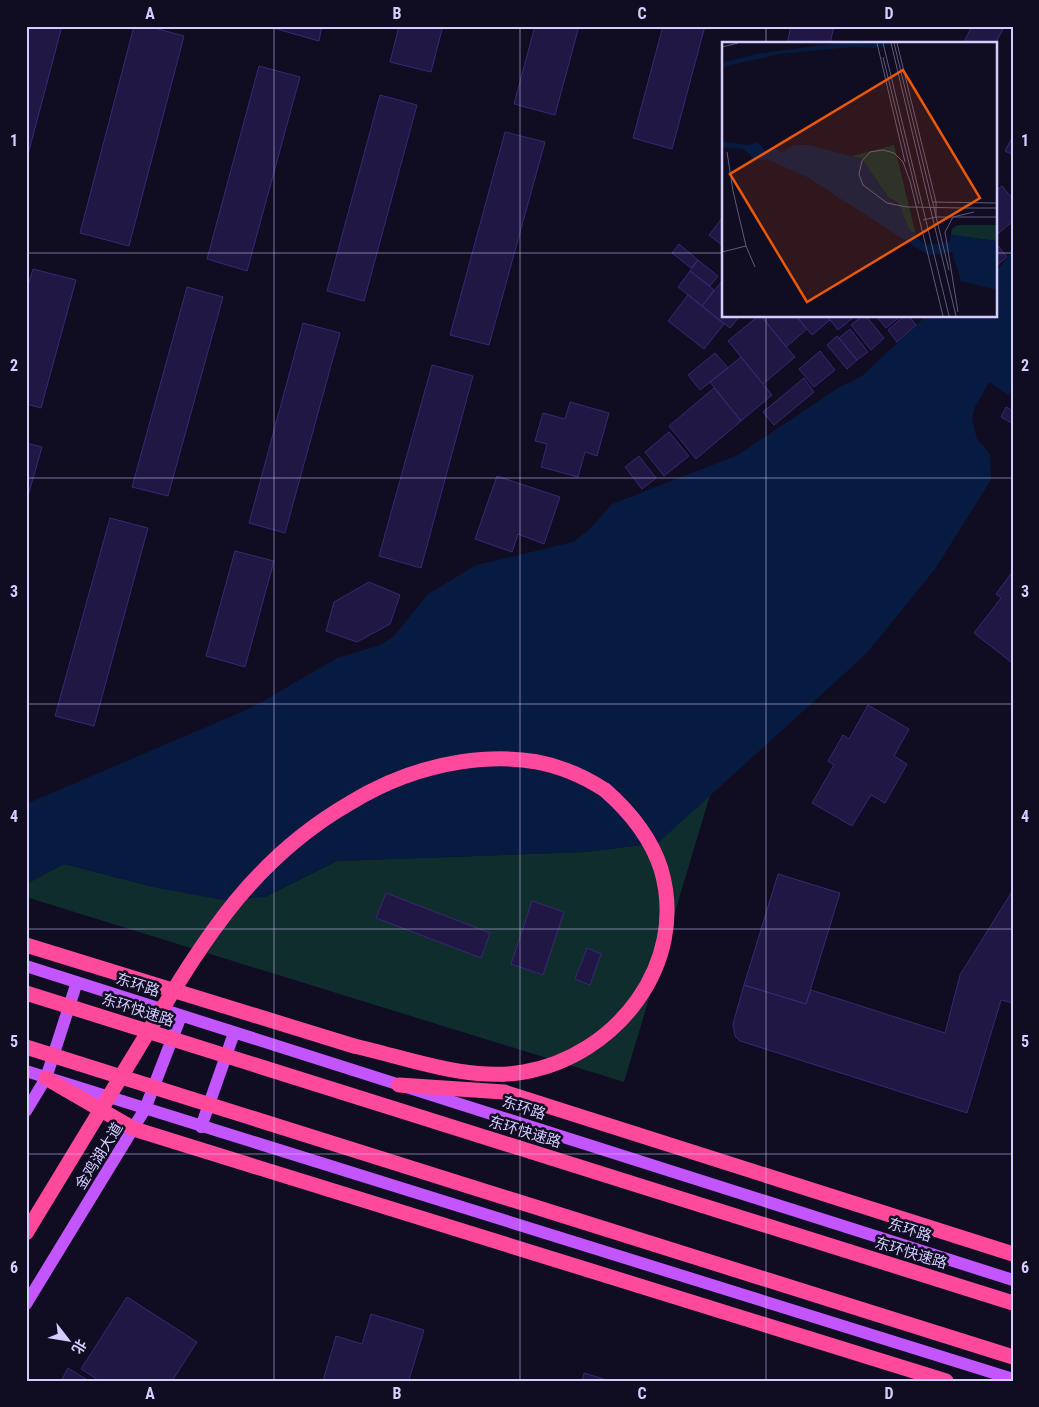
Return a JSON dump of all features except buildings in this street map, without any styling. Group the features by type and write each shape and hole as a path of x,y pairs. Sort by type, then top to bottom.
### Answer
{"highway":[{"path":"26,945 167,988 176,991 185,994 354,1046 448,1068 482,1074 503,1074 538,1070 564,1060 595,1044 616,1027 640,998 655,968 666,933 667,904 657,860 632,817 605,790 564,768 520,759 474,760 413,773 361,796 330,814 297,838 269,863 230,906 195,955 180,981 175,989 170,997 164,1006 82,1140 26,1233"},
{"name":"东环快速路","path":"26,993 1013,1303"},
{"path":"26,1047 1013,1357"},
{"path":"46,1078 134,1129 946,1381"},
{"path":"399,1085 504,1092 1013,1254"}],"main road":[{"name":"东环路","path":"26,966 1013,1280"},
{"path":"26,1111 46,1078 77,982"},
{"name":"金鸡湖大道","path":"26,1304 145,1109 181,1016"},
{"path":"201,1127 234,1033"},
{"path":"26,1071 1013,1379"}],"green space":[{"path":"711,792 624,1082 26,897 26,884 64,864 158,888 265,897 337,861 584,852 657,843"}],"water":[{"path":"1013,243 1013,388 1008,395 989,382 974,409 972,420 977,439 990,454 991,480 935,569 867,653 658,843 584,852 337,861 265,897 222,900 158,888 64,864 26,884 26,804 253,707 337,658 380,645 393,637 428,594 476,565 573,542 589,530 612,504 738,455 838,388 862,376 924,318 996,318 996,273 1008,257"}]}
